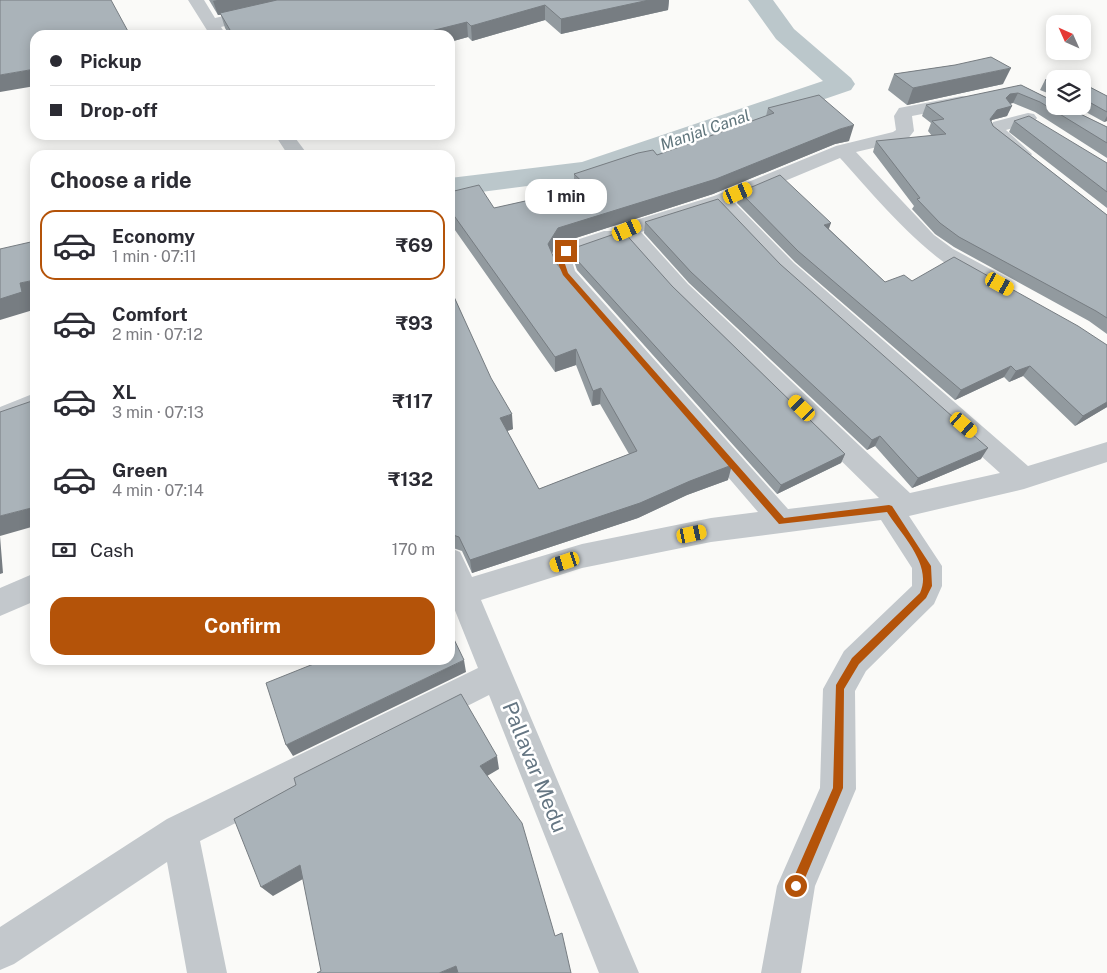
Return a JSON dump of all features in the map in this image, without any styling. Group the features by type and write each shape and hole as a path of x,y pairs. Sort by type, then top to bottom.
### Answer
{"street":[{"path":"196,0 215,30 316,0"},
{"path":"782,521 566,274 561,261 566,251 721,200 842,150 900,136 905,131 902,116 905,112 994,101 1036,123 999,126 996,131 1038,166"},
{"path":"842,150 927,240 945,254 1003,286"},
{"path":"721,200 786,268 1024,478"},
{"path":"627,230 680,289 897,508 927,566 927,586 923,596 855,661 839,689 838,788 796,886 781,973"},
{"path":"0,418 30,404"},
{"path":"463,594 582,556 711,530 897,508 1024,478 1107,452"},
{"name":"Pallavar Medu","path":"455,574 498,674 619,973"},
{"path":"0,603 30,588"},
{"path":"0,950 180,832 498,674"},
{"path":"180,832 206,973"}],"building":[{"path":"0,0 111,0 127,30 30,30 30,70 0,75"},
{"path":"277,0 649,0 561,19 545,5 471,26 467,22 435,30 230,30 220,13"},
{"path":"991,57 1011,68 913,88 894,74 955,65"},
{"path":"1021,85 1046,98 1046,106 1018,93 1010,94 1006,98 1012,106 997,110 990,119 993,126 1107,215 1107,318 959,237 940,223 917,199 920,198 876,141 946,134 932,121 944,119 926,105"},
{"path":"1091,88 1107,96 1107,112 1091,103"},
{"path":"819,95 854,125 716,179 558,228 548,244 556,263 732,465 640,503 470,560 459,537 455,536 455,299 491,378 512,414 500,418 539,489 637,451 601,388 593,391 576,349 555,357 455,217 455,191 479,185 494,208 588,187 574,174 638,153 653,150 657,155 774,113 768,108"},
{"path":"1061,115 1082,115 1107,127 1107,143"},
{"path":"1029,116 1107,163 1107,192 1014,121"},
{"path":"780,175 831,223 824,225 885,282 904,275 912,281 954,257 1078,326 1107,345 1107,402 1083,416 1030,366 1016,371 1011,366 961,390 798,251 740,192"},
{"path":"718,199 780,264 988,448 918,478 880,436 872,440 691,272 645,222"},
{"path":"623,231 672,286 845,454 781,485 577,260 574,252 577,247"},
{"path":"30,242 30,281 20,283 22,292 0,299 0,249"},
{"path":"30,402 30,508 0,516 0,412"},
{"path":"455,641 464,660 455,664"},
{"path":"311,665 454,665 286,745 266,683"},
{"path":"461,694 497,756 480,766 522,823 555,936 562,933 571,973 458,973 456,966 439,973 317,973 321,971 300,865 261,887 234,819 296,785 294,778"}],"waterway":[{"name":"Manjal Canal","path":"455,186 586,171 842,84 785,34 759,1 761,0"}],"route":[{"path":"566,251 561,261 566,274 782,521 889,509 927,566 927,586 923,596 855,661 839,689 838,788 826,812 796,886"}]}
